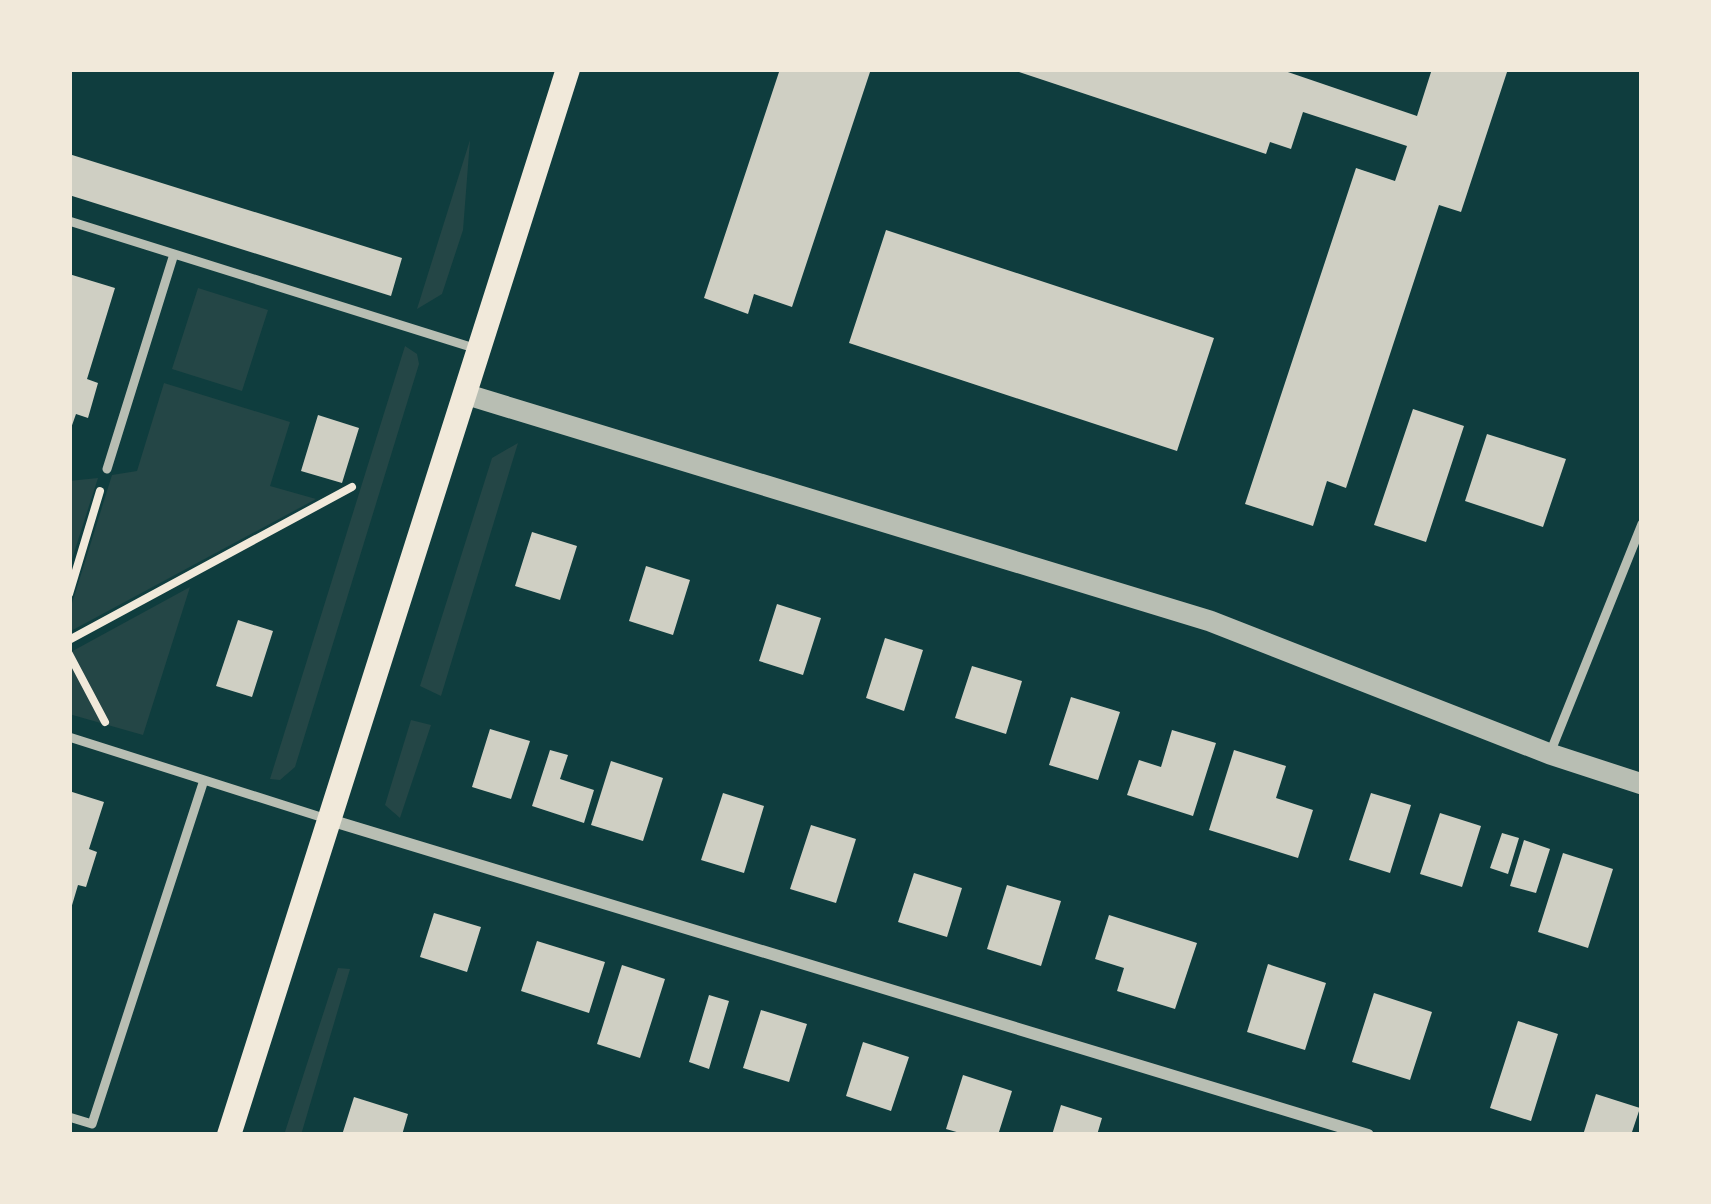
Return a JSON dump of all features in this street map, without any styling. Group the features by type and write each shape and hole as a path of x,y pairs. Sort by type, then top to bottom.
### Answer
{"main road":[{"path":"229,1135 568,69"}],"street":[{"path":"465,394 1210,622 1550,754 1642,784"},
{"path":"329,819 1369,1135"}],"lane":[{"path":"69,221 479,350"},
{"path":"107,469 174,254"},
{"path":"1550,754 1642,524"},
{"path":"69,737 329,819"},
{"path":"69,1117 92,1124 204,779"}],"path":[{"path":"69,594 107,469"},
{"path":"69,640 352,487"},
{"path":"69,654 123,754"}],"shaded area":[{"path":"470,140 463,230 442,294 417,309"},
{"path":"198,288 268,310 242,391 172,369"},
{"path":"405,346 417,354 419,364 295,767 280,780 270,779"},
{"path":"164,383 290,422 270,486 316,499 69,632 69,613 112,475 137,471"},
{"path":"518,443 441,696 420,686 492,458"},
{"path":"98,478 71,562 69,570 69,481"},
{"path":"190,587 143,735 69,714 69,653"},
{"path":"411,720 431,725 400,818 385,805"},
{"path":"338,968 350,969 301,1135 284,1135"}],"building":[{"path":"780,69 871,69 792,307 754,294 748,314 704,298"},
{"path":"1279,69 1417,116 1432,69 1508,69 1461,212 1439,205 1346,488 1327,481 1313,526 1245,504 1356,168 1395,181 1407,146 1303,112 1291,149 1270,142 1266,154 1013,70"},
{"path":"69,154 402,258 391,296 69,195"},
{"path":"886,230 1214,338 1177,451 849,343"},
{"path":"69,274 115,288 87,379 98,383 88,418 76,414 70,431"},
{"path":"1413,409 1464,426 1426,542 1374,525"},
{"path":"318,415 359,428 342,483 301,471"},
{"path":"1487,434 1566,459 1543,527 1465,501"},
{"path":"532,532 577,546 560,600 515,586"},
{"path":"646,566 690,580 673,635 629,621"},
{"path":"777,604 821,618 803,675 759,661"},
{"path":"238,620 273,631 252,697 216,686"},
{"path":"885,638 923,650 904,711 866,698"},
{"path":"972,666 1022,681 1006,734 955,718"},
{"path":"1071,697 1120,712 1098,780 1049,765"},
{"path":"490,729 530,741 511,799 472,787"},
{"path":"1172,730 1216,743 1193,816 1127,795 1139,760 1161,767"},
{"path":"550,750 568,755 560,779 594,790 584,823 532,806"},
{"path":"1234,750 1286,766 1276,798 1313,810 1298,858 1209,830"},
{"path":"611,761 663,778 643,841 591,825"},
{"path":"69,791 104,802 89,849 97,852 86,887 78,885 70,912"},
{"path":"723,793 764,806 744,873 701,860"},
{"path":"1371,793 1411,805 1390,873 1349,860"},
{"path":"1440,813 1481,826 1462,887 1420,874"},
{"path":"811,825 856,839 836,903 790,889"},
{"path":"1502,833 1519,838 1508,874 1490,868"},
{"path":"1524,840 1550,849 1536,893 1510,886"},
{"path":"1563,853 1613,869 1588,948 1538,932"},
{"path":"914,873 962,888 947,937 898,922"},
{"path":"1007,885 1061,901 1041,966 987,949"},
{"path":"434,913 481,927 467,972 420,957"},
{"path":"1109,915 1197,943 1175,1009 1117,991 1124,968 1095,959"},
{"path":"537,941 605,962 589,1013 521,991"},
{"path":"1268,964 1326,983 1305,1050 1247,1032"},
{"path":"622,965 665,979 640,1058 597,1044"},
{"path":"1374,993 1432,1012 1410,1080 1352,1062"},
{"path":"709,995 729,1001 709,1069 689,1062"},
{"path":"761,1010 807,1024 789,1082 743,1068"},
{"path":"1518,1021 1558,1034 1531,1121 1490,1108"},
{"path":"863,1042 909,1057 891,1111 846,1096"},
{"path":"963,1075 1012,1091 998,1135 946,1129"},
{"path":"1596,1094 1640,1108 1631,1135 1583,1135"},
{"path":"354,1097 408,1114 402,1135 342,1135"},
{"path":"1061,1105 1102,1118 1097,1135 1052,1135"}]}
